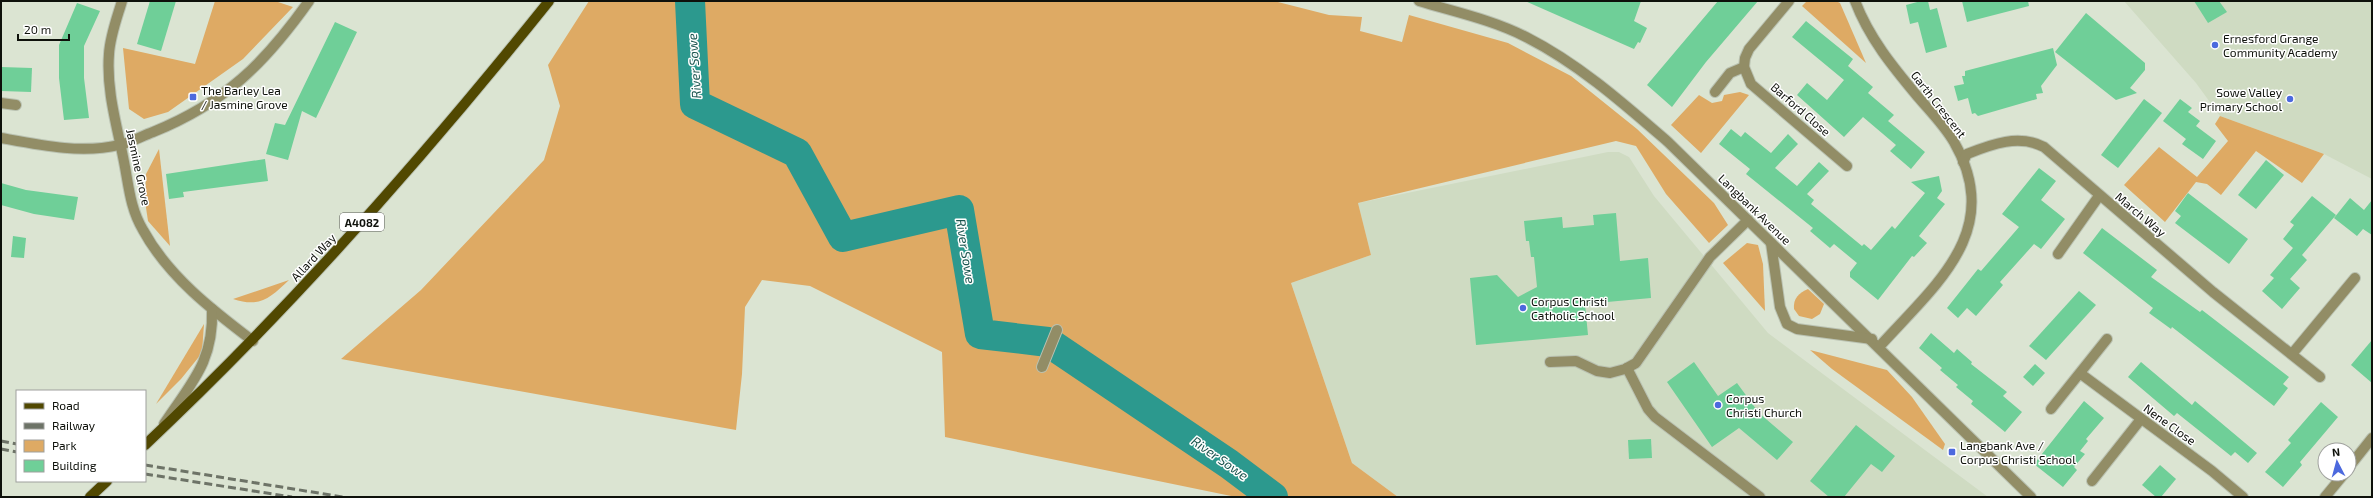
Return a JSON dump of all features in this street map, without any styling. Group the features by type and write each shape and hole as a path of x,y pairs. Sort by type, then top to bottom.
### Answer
{"main road":[{"name":"Allard Way","path":"146,444 253,341 367,217 520,38 549,1"},
{"path":"90,497 106,482"}],"street":[{"name":"Jasmine Grove","path":"122,1 109,51 108,71 119,145 129,193 143,230 178,276 212,309 253,341"},
{"path":"1,138 61,147 119,145 180,120 231,89 279,43 309,1"},
{"name":"Langbank Avenue","path":"1419,1 1484,20 1525,37 1578,67 1668,142 1872,339 2031,497"},
{"path":"1715,92 1730,73 1744,66 1745,58 1749,49 1789,1"},
{"name":"Garth Crescent","path":"1856,1 1864,23 1880,50 1943,127 1963,162 1972,197 1968,229 1962,246 1951,265 1879,347"},
{"name":"Barford Close","path":"1744,66 1751,84 1847,166"},
{"path":"1,103 16,104"},
{"name":"March Way","path":"1963,162 1967,154 2009,141 2027,140 2044,147 2099,196 2213,292 2320,377"},
{"path":"2058,254 2099,196"},
{"path":"1550,362 1576,361 1597,371 1610,373 1627,368 1636,363 1710,257 1748,220"},
{"path":"1771,243 1780,307 1787,324 1796,329 1872,339"},
{"path":"2292,354 2355,278"},
{"path":"156,435 205,360 211,334 212,309"},
{"path":"1042,367 1057,330"},
{"path":"2051,409 2081,374 2107,339"},
{"path":"1627,368 1648,409 1655,417 1760,497"},
{"name":"Nene Close","path":"2081,374 2243,497"},
{"path":"2092,481 2141,419"},
{"path":"2357,458 2370,444"},
{"path":"2325,497 2337,482"}],"shaded area":[{"name":"Sowe Valley Primary School","path":"2124,1 2372,1 2372,179 2324,154 2220,116 2196,83"},
{"name":"Corpus Christi Catholic School","path":"1608,152 1619,152 1629,157 1654,196 1768,333 1988,497 1398,497 1352,463 1291,283 1371,255 1358,203"}],"green space":[{"path":"215,1 275,1 293,7 243,59 168,112 144,119 129,109 123,48 195,64"},
{"path":"589,1 1274,1 1329,15 1362,17 1360,31 1402,42 1409,15 1508,43 1571,76 1637,129 1714,203 1728,225 1709,243 1666,194 1636,146 1616,141 1358,203 1371,255 1291,283 1352,463 1398,497 1236,497 945,437 942,352 810,286 762,280 745,307 742,374 736,430 341,359 421,290 544,160 560,106 548,65"},
{"path":"1807,1 1836,1 1840,3 1866,63 1802,6"},
{"path":"1740,92 1749,95 1701,153 1671,125 1699,95 1712,103 1722,101 1724,95"},
{"path":"2220,116 2324,154 2302,183 2256,151 2221,195 2207,184 2196,182 2165,222 2124,185 2159,147 2197,177 2228,141 2215,124"},
{"path":"159,149 170,246 148,221 145,201 146,174"},
{"path":"1747,243 1758,245 1763,264 1765,311 1723,263"},
{"path":"289,280 276,292 264,300 258,302 242,302 233,299"},
{"path":"1808,289 1824,304 1820,314 1812,319 1799,316 1794,309 1794,302 1797,296"},
{"path":"204,324 202,353 181,379 156,404"},
{"path":"1810,350 1887,370 1912,397 1945,444 1943,450 1832,369"}],"building":[{"path":"150,1 176,1 161,51 137,44"},
{"path":"1525,1 1641,1 1634,21 1647,28 1640,43 1638,42 1634,49"},
{"path":"1718,1 1758,1 1706,62 1672,107 1647,85"},
{"path":"1921,1 1928,1 1930,10 1937,8 1947,47 1926,53 1918,22 1910,24 1906,5"},
{"path":"1962,1 2028,1 2029,6 1967,22"},
{"path":"2194,1 2219,1 2227,12 2208,23"},
{"path":"77,3 100,11 84,46 84,78 89,118 64,120 59,78 59,45"},
{"path":"2086,13 2145,63 2145,70 2130,88 2137,93 2116,100 2055,52"},
{"path":"1806,21 1853,59 1848,66 1873,87 1868,93 1894,115 1888,121 1925,152 1911,169 1890,151 1896,145 1863,117 1844,137 1797,95 1807,83 1827,100 1844,80 1792,37"},
{"path":"335,22 357,32 316,118 302,111 288,160 266,154 275,123 285,125"},
{"path":"2053,48 2057,65 2041,86 2043,93 2036,94 2037,99 1978,116 1975,113 1972,114 1968,98 1958,101 1954,86 1964,84 1962,76 1965,76 1965,71"},
{"path":"1,67 32,68 31,92 1,91"},
{"path":"2144,99 2162,113 2118,168 2101,155"},
{"path":"2180,99 2192,108 2188,112 2200,121 2196,126 2216,141 2203,159 2182,144 2186,139 2163,121"},
{"path":"1731,129 1741,137 1745,132 1771,153 1788,134 1798,144 1775,168 1797,186 1819,162 1829,171 1807,194 1814,200 1811,204 1862,246 1864,244 1871,250 1892,226 1895,229 1925,193 1911,182 1939,176 1942,191 1937,198 1945,204 1919,236 1927,243 1914,257 1912,256 1878,300 1850,277 1850,272 1857,263 1834,244 1830,248 1810,231 1813,228 1746,174 1750,169 1719,144"},
{"path":"265,159 268,181 183,192 184,197 169,199 166,174"},
{"path":"2266,160 2284,175 2256,209 2238,195"},
{"path":"2039,168 2056,181 2041,200 2065,219 2041,249 2034,244 2000,282 2003,285 1976,316 1967,308 1958,318 1947,308 1978,269 1981,271 2019,227 2002,214"},
{"path":"1,183 26,190 78,197 74,220 34,214 1,205"},
{"path":"2188,193 2248,239 2229,264 2175,223 2181,216 2175,211"},
{"path":"2312,196 2336,215 2302,255 2307,260 2290,279 2300,288 2282,309 2262,291 2274,278 2270,275 2293,248 2283,239 2294,225 2290,222"},
{"path":"2350,198 2364,210 2372,200 2372,235 2363,229 2357,236 2334,218"},
{"path":"1616,213 1620,261 1648,258 1651,298 1585,304 1588,335 1476,345 1470,278 1497,275 1518,297 1537,287 1534,257 1531,257 1529,241 1526,241 1524,221 1562,217 1563,228 1594,225 1593,215"},
{"path":"2102,228 2157,270 2151,277 2200,312 2202,310 2289,377 2283,384 2288,388 2274,406 2172,327 2171,329 2149,313 2153,308 2083,253"},
{"path":"13,236 26,238 24,258 11,257"},
{"path":"2079,291 2096,305 2046,360 2029,346"},
{"path":"1931,333 1954,353 1957,349 1972,362 1971,364 2007,392 2003,396 2022,412 2005,432 1971,404 1973,401 1956,387 1958,385 1940,370 1942,368 1919,348"},
{"path":"2372,340 2372,383 2351,365"},
{"name":"Corpus Christi Church","path":"1694,362 1718,396 1737,383 1759,413 1793,442 1777,460 1739,428 1712,447 1667,382"},
{"path":"2141,362 2192,405 2195,401 2257,453 2248,463 2235,452 2231,456 2177,413 2174,416 2128,377"},
{"path":"2035,364 2045,373 2033,386 2023,377"},
{"path":"2084,401 2104,418 2086,439 2088,441 2080,451 2085,454 2074,467 2077,470 2063,487 2034,464"},
{"path":"2321,402 2338,417 2300,462 2302,465 2283,487 2265,472 2291,443 2288,440"},
{"path":"1856,425 1895,456 1882,472 1871,464 1844,497 1829,497 1810,481"},
{"path":"1651,439 1652,458 1629,459 1628,440"},
{"path":"2160,465 2176,479 2161,497 2156,497 2142,485"}],"waterway":[{"name":"River Sowe","path":"690,1 695,104 797,153 843,237 959,210 980,334 1048,342 1229,464 1273,497"}],"railway":[{"path":"1,441 16,444"},
{"path":"1,449 16,452"},
{"path":"146,465 343,497"},
{"path":"146,474 292,497"}],"place":[{"name":"Ernesford Grange Community Academy","path":"2215,45"},
{"name":"The Barley Lea / Jasmine Grove","path":"193,97"},
{"name":"Sowe Valley Primary School","path":"2290,99"},
{"name":"Corpus Christi Catholic School","path":"1523,308"},
{"name":"Corpus Christi Church","path":"1718,405"},
{"name":"Langbank Ave / Corpus Christi School","path":"1952,452"}]}
